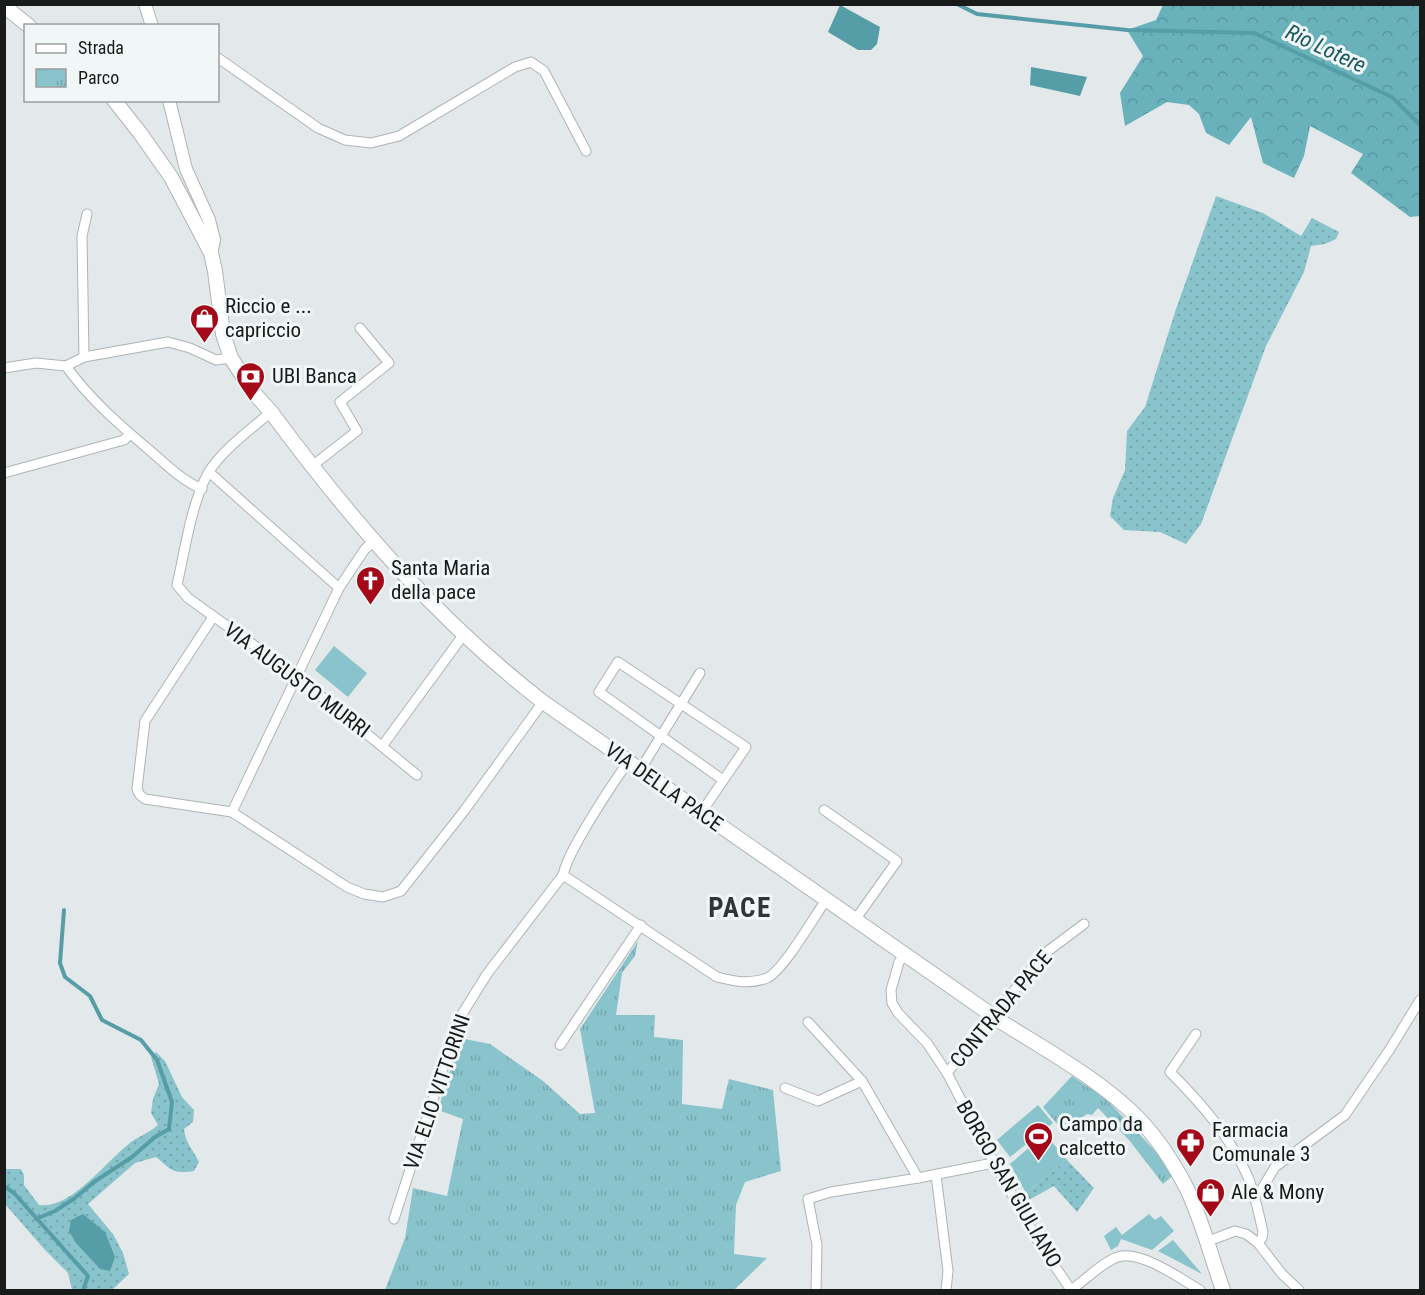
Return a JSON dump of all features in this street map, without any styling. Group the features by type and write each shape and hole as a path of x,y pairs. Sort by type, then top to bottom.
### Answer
{"main road":[{"path":"4,6 26,24"},
{"name":"VIA DELLA PACE","path":"116,102 171,177 211,253 223,334 231,358 254,393 373,542 405,577 464,634 543,702 991,1015 1091,1081 1139,1119 1164,1149 1187,1189 1223,1290"}],"street":[{"path":"145,4 151,24"},
{"path":"219,59 318,128 345,140 371,143 399,136 515,68 531,62 543,71 586,151"},
{"path":"169,102 186,169 209,220 214,240 211,253"},
{"path":"84,357 82,236 87,214"},
{"path":"312,466 357,431 340,402 389,363 360,328"},
{"path":"4,368 36,363 66,366 84,357 168,342 190,348 216,360 231,358"},
{"path":"66,366 81,388 130,434 188,483 202,489 209,472 233,445 271,412"},
{"path":"4,473 124,440 130,434"},
{"path":"209,472 339,588"},
{"name":"VIA AUGUSTO MURRI","path":"202,489 192,518 177,585 188,598 296,676 417,775"},
{"path":"232,812 339,588 365,549 373,542"},
{"path":"213,617 145,721 137,789 140,795 145,799 232,812 347,887 364,894 383,897 401,891 464,811 543,702"},
{"path":"383,745 464,634"},
{"path":"701,813 746,747 618,662 599,692 723,780"},
{"path":"645,762 700,673"},
{"name":"VIA ELIO VITTORINI","path":"394,1219 459,1019 487,974 563,875 565,865 587,825 606,792 628,762"},
{"path":"824,810 897,861 855,920"},
{"path":"563,875 717,977 741,982 769,977 782,964 826,900"},
{"name":"CONTRADA PACE","path":"947,1073 1044,954 1084,924"},
{"path":"561,1045 641,925"},
{"name":"BORGO SAN GIULIANO","path":"905,954 899,962 891,990 892,1003 898,1013 927,1043 947,1073 1039,1243 1071,1290"},
{"path":"1254,1194 1260,1192 1275,1167 1345,1115 1420,1000"},
{"path":"808,1022 862,1081 918,1178"},
{"path":"1196,1034 1170,1072 1212,1116 1241,1164 1254,1194 1263,1232 1258,1243"},
{"path":"785,1088 818,1101 862,1081"},
{"path":"816,1290 817,1245 808,1199 831,1192 936,1175 994,1161"},
{"path":"936,1175 948,1271 946,1290"},
{"path":"1206,1242 1235,1231 1246,1234 1258,1243 1282,1274 1299,1290"},
{"path":"1071,1290 1110,1260 1122,1256 1131,1256 1150,1262 1200,1290"}],"green space":[{"path":"1163,5 1420,5 1420,216 1410,217 1351,173 1363,154 1310,126 1304,156 1294,178 1263,163 1251,117 1229,145 1206,133 1199,114 1189,105 1167,102 1125,126 1120,93 1143,56 1127,30 1156,20"},
{"path":"1216,196 1263,213 1301,236 1312,218 1339,232 1336,239 1325,244 1311,246 1304,272 1266,346 1201,524 1186,544 1160,532 1124,530 1110,516 1113,498 1125,470 1127,431 1145,407 1175,312"},
{"path":"334,646 367,673 348,697 315,670"},
{"path":"638,941 635,956 622,973 616,1015 655,1015 654,1037 683,1040 682,1104 722,1109 729,1079 773,1090 781,1171 745,1182 736,1205 734,1254 767,1258 734,1290 385,1290 405,1238 413,1188 447,1196 463,1119 438,1110 460,1038 490,1044 543,1081 580,1114 595,1113 580,1029"},
{"path":"156,1052 165,1061 182,1097 194,1110 193,1122 184,1129 199,1162 194,1171 181,1172 172,1170 156,1157 135,1163 88,1204 113,1234 123,1253 129,1274 112,1290 72,1290 68,1273 5,1204 5,1169 21,1169 24,1175 24,1185 39,1205 51,1204 77,1191 124,1148 158,1125 151,1113 159,1084 151,1057"},
{"path":"1072,1076 1106,1099 1176,1173 1163,1184 1129,1140 1098,1108 1092,1115 1087,1114 1062,1130 1043,1107"},
{"path":"1038,1105 1053,1123 1010,1157 997,1140"},
{"name":"Campo da calcetto","path":"1045,1134 1067,1160 1026,1193 1010,1164"},
{"path":"1067,1160 1094,1188 1077,1212 1054,1186 1027,1201 1026,1193"},
{"path":"1149,1214 1155,1220 1161,1216 1174,1231 1152,1250 1121,1239 1118,1246 1111,1250 1104,1236 1116,1227 1122,1235"},
{"path":"1173,1240 1202,1274 1158,1251"}],"shaded area":[{"path":"840,5 880,27 877,44 871,50 858,50 828,32"},
{"path":"1031,67 1087,77 1080,96 1030,85"},
{"path":"83,1214 105,1232 115,1257 110,1271 100,1269 76,1243 69,1231 71,1220"}],"waterway":[{"name":"Rio Lotere","path":"957,4 977,14 1127,30 1254,33 1392,97 1420,125"},
{"path":"36,1219 55,1211 75,1198 94,1182 132,1157 155,1137 169,1129 172,1102 157,1060 141,1040 102,1020 90,996 65,977 60,963 64,910"},
{"path":"4,1186 14,1193 88,1276 83,1290"}],"place":[{"name":"Riccio e ... capriccio","path":"204,344"},
{"name":"UBI Banca","path":"251,402"},
{"name":"Santa Maria della pace","path":"370,606"},
{"name":"Campo da calcetto","path":"1038,1162"},
{"name":"Farmacia Comunale 3","path":"1191,1168"},
{"name":"Ale & Mony","path":"1210,1218"}],"district":[{"name":"PACE","path":"740,908"}]}
